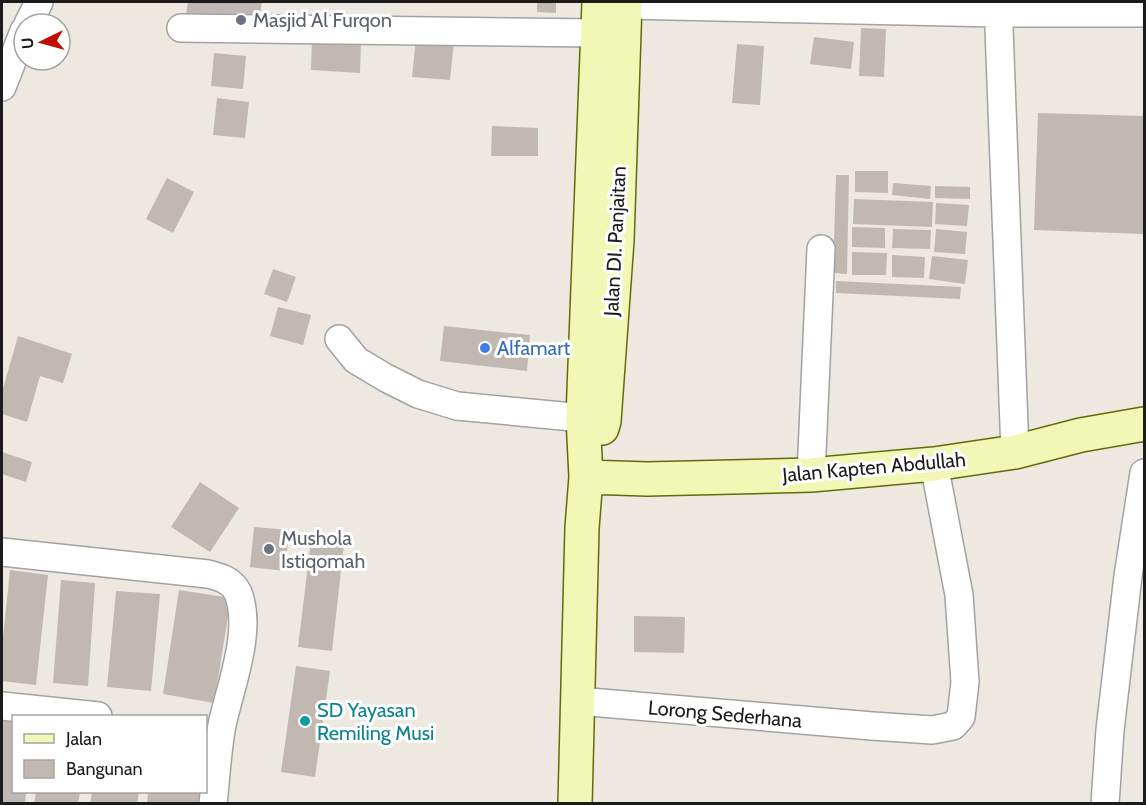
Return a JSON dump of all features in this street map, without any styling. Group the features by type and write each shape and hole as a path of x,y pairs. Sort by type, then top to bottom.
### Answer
{"main road":[{"path":"575,804 582,528 593,477 583,418 612,10"},
{"name":"Jalan DI. Panjaitan","path":"593,477 604,421 617,240 612,10"},
{"name":"Jalan Kapten Abdullah","path":"593,477 667,479 811,476 934,464 1015,452 1081,435 1144,424"}],"street":[{"path":"998,7 1015,452"},
{"path":"181,28 612,10 998,7 1144,14"},
{"path":"2,87 12,62"},
{"path":"811,476 821,249"},
{"path":"339,339 356,360 418,394 457,406 583,418"},
{"name":"Lorong Sederhana","path":"578,701 873,726 943,729 958,722 962,711 965,682 959,595 934,464"},
{"path":"1105,804 1110,730 1128,576 1144,473"},
{"path":"2,552 208,574 230,582 240,601 242,638 213,727 213,804"},
{"path":"2,706 81,715"}],"building":[{"name":"Masjid Al Furqon","path":"188,2 262,2 258,26 186,14"},
{"path":"537,2 556,2 556,13 537,12"},
{"path":"861,28 886,29 884,77 859,76"},
{"path":"814,37 854,42 851,69 810,64"},
{"path":"416,38 454,42 450,80 412,77"},
{"path":"312,39 361,42 360,73 311,70"},
{"path":"737,44 764,46 760,105 732,103"},
{"path":"214,53 246,56 243,89 211,86"},
{"path":"217,98 249,102 245,138 213,135"},
{"path":"1038,113 1144,116 1144,234 1034,230"},
{"path":"492,126 538,128 538,156 491,156"},
{"path":"855,171 888,171 888,193 855,192"},
{"path":"836,175 849,175 847,274 833,273"},
{"path":"167,178 194,192 173,233 146,219"},
{"path":"893,183 931,186 930,199 892,195"},
{"path":"935,186 970,187 970,199 935,198"},
{"path":"854,199 933,202 932,227 853,224"},
{"path":"936,203 969,205 967,226 935,224"},
{"path":"852,227 885,228 885,248 852,247"},
{"path":"893,229 931,230 930,249 892,248"},
{"path":"936,229 967,232 965,254 934,252"},
{"path":"852,252 887,253 886,275 852,275"},
{"path":"892,255 925,257 924,278 892,277"},
{"path":"932,256 968,260 965,284 929,279"},
{"path":"273,269 296,277 287,302 264,294"},
{"path":"836,281 961,287 960,299 836,293"},
{"path":"278,307 311,315 303,345 270,336"},
{"name":"Alfamart","path":"444,326 530,335 527,371 440,361"},
{"path":"18,336 72,354 63,383 40,376 27,422 2,414 2,392"},
{"path":"2,452 32,462 26,482 2,474"},
{"path":"200,482 239,508 210,552 171,527"},
{"name":"Mushola Istiqomah","path":"254,527 289,530 285,571 250,567"},
{"name":"SD Yayasan Remiling Musi","path":"311,540 344,544 332,651 298,647"},
{"path":"10,570 48,575 36,685 2,681 2,647"},
{"path":"61,580 95,583 88,686 53,683"},
{"path":"179,590 231,598 214,703 163,694"},
{"path":"116,591 160,594 151,691 107,687"},
{"path":"634,616 685,617 684,653 634,652"},
{"name":"SD Yayasan Remiling Musi","path":"296,666 330,671 315,777 281,772"},
{"path":"2,719 12,720 12,793 26,793 25,804 2,804"},
{"path":"36,793 80,793 78,804 34,804"},
{"path":"92,793 139,793 137,804 90,804"},
{"path":"148,793 202,793 201,804 147,804"}],"place":[{"name":"Masjid Al Furqon","path":"241,20"},
{"name":"Alfamart","path":"485,348"},
{"name":"Mushola Istiqomah","path":"269,549"},
{"name":"SD Yayasan Remiling Musi","path":"305,721"}]}
